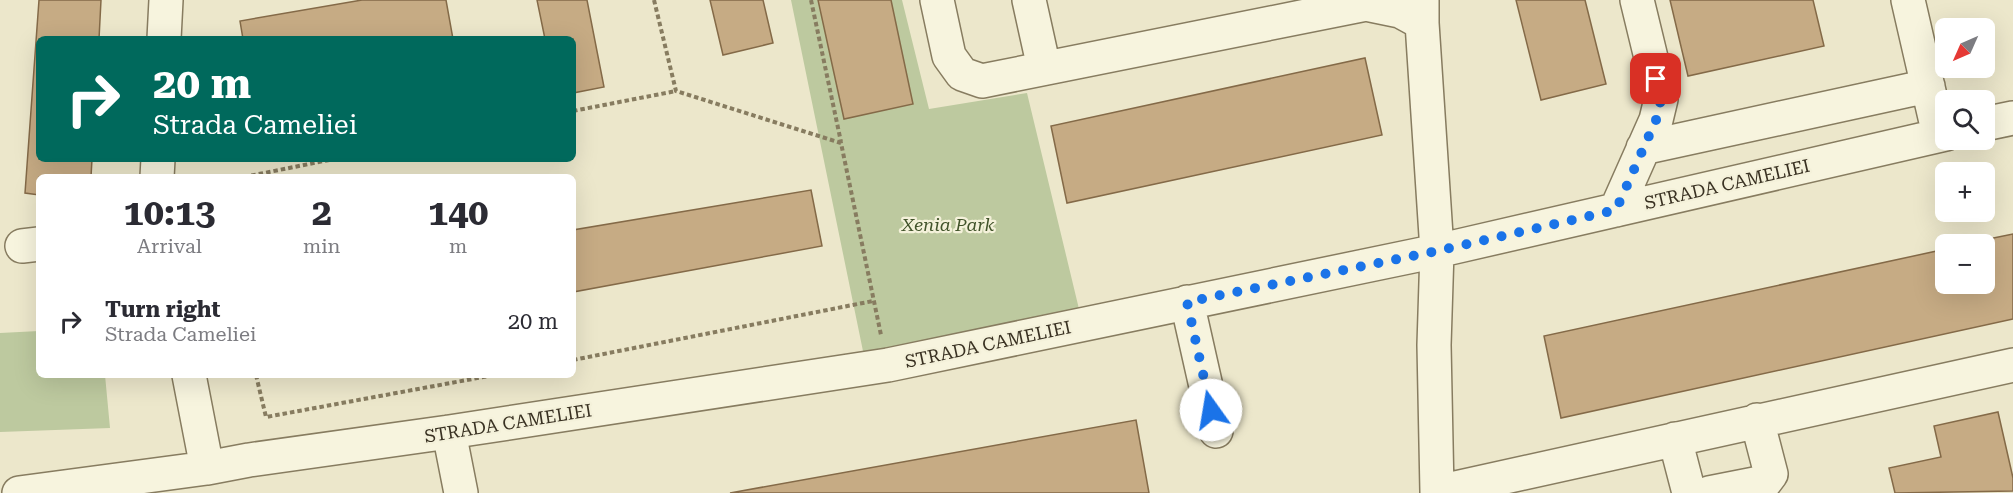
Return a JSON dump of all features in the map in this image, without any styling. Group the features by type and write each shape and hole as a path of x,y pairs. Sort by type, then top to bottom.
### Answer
{"street":[{"path":"164,36 166,0"},
{"path":"937,0 949,56 962,74 982,81 1366,4 1400,11 1422,11 1437,251 1434,345 1437,493 1757,420 2013,365"},
{"path":"1029,0 1044,68"},
{"path":"1616,210 1656,120 1661,99 1637,0"},
{"path":"1908,0 1935,110"},
{"path":"1643,148 1928,86"},
{"path":"1995,121 2013,117"},
{"name":"STRADA CAMELIEI","path":"19,493 207,468 888,365 1437,251 1935,137"},
{"path":"1187,302 1216,431"},
{"path":"190,378 207,468"},
{"path":"1709,493 1765,482 1772,474 1757,420"},
{"path":"449,432 461,493"},
{"path":"1675,439 1688,489 1694,493"}],"path":[{"path":"654,0 676,91"},
{"path":"811,0 888,365"},
{"path":"576,110 676,91 841,143"},
{"path":"259,174 319,162"},
{"path":"576,359 873,301"},
{"path":"257,378 266,417 478,378"}],"green space":[{"name":"Xenia Park","path":"791,0 902,0 929,109 1027,93 1079,309 864,356"},
{"path":"36,331 36,378 105,378 110,428 0,432 0,333"}],"building":[{"path":"39,0 101,0 99,36 36,36"},
{"path":"362,0 446,0 452,36 242,36 240,21"},
{"path":"537,0 587,0 604,87 576,92 576,36 544,36"},
{"path":"710,0 763,0 773,43 723,55"},
{"path":"818,0 891,0 913,104 844,119"},
{"path":"1516,0 1585,0 1606,84 1541,100"},
{"path":"1670,0 1813,0 1824,46 1688,76"},
{"path":"36,41 36,162 92,162 91,174 36,174 36,195 25,193"},
{"path":"1365,58 1382,135 1067,203 1051,126"},
{"path":"811,190 822,246 576,291 576,229"},
{"path":"2013,234 2013,319 1561,418 1544,336 1935,251 1935,294 1995,294 1995,238"},
{"path":"1998,412 2013,478 2013,491 1895,493 1889,468 1941,457 1934,426"},
{"path":"1136,420 1149,493 730,493"}],"route":[{"path":"1211,410 1187,302 1437,251 1616,210 1656,120 1661,99 1656,79"}]}
